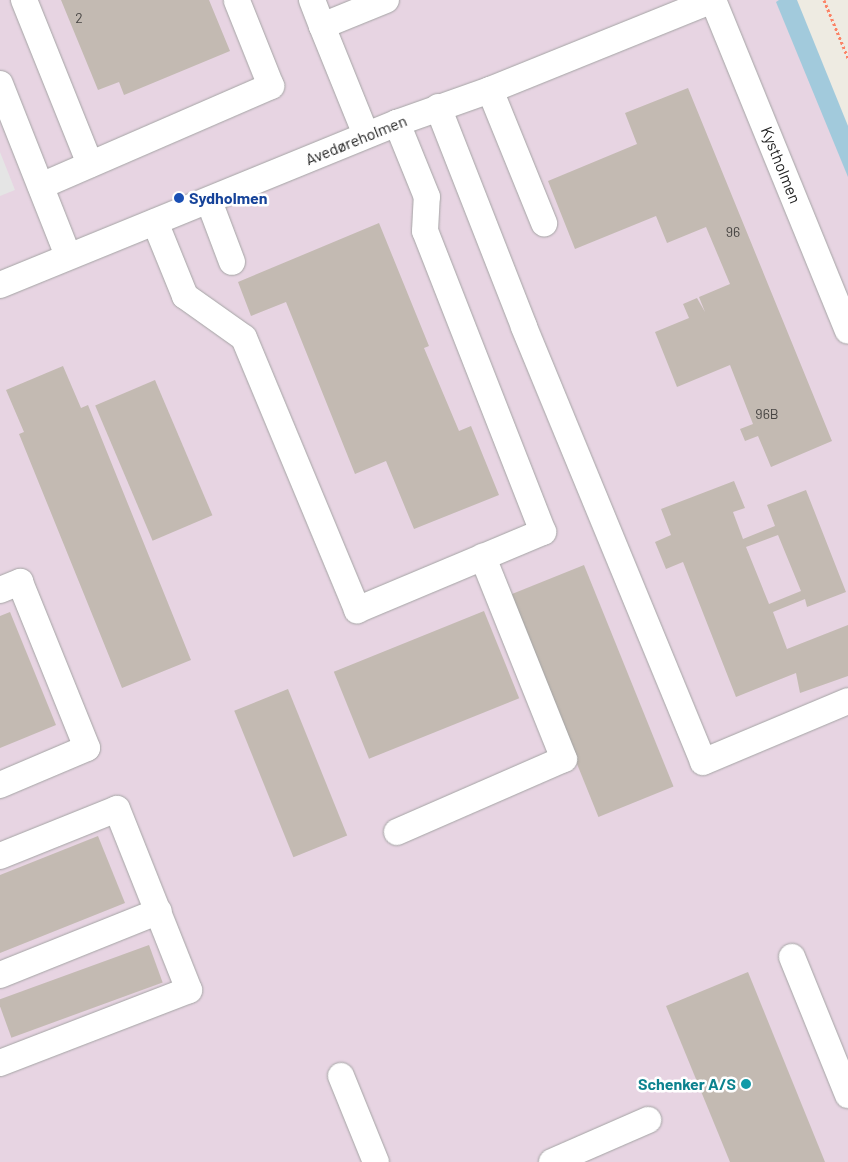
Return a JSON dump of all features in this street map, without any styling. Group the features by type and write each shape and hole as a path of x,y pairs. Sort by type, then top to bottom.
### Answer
{"street":[{"path":"24,0 90,164"},
{"path":"312,0 366,135"},
{"path":"322,26 386,0"},
{"name":"Avedøreholmen","path":"0,285 68,256 209,201 397,122 490,90 713,0"},
{"name":"Kystholmen","path":"713,0 848,331"},
{"path":"41,186 271,86 237,1"},
{"path":"0,84 68,256"},
{"path":"490,90 544,223"},
{"path":"438,107 703,762 848,701"},
{"path":"155,222 185,296 244,338 356,610 543,532 426,231 427,197 397,122"},
{"path":"209,201 232,262"},
{"path":"396,832 564,760 483,557"},
{"path":"0,590 20,582 87,748 0,785"},
{"path":"0,856 117,809 189,990 0,1063"},
{"path":"0,975 159,911"},
{"path":"792,957 848,1095"},
{"path":"341,1076 376,1162"},
{"path":"552,1162 648,1120"}],"path":[{"path":"824,0 848,58"}],"shaded area":[{"path":"0,0 795,0 848,131 848,1162 0,1162"},
{"path":"0,152 15,190 0,196"}],"water":[{"path":"779,0 797,0 848,126 848,177 776,2"}],"building":[{"path":"61,0 209,0 230,51 124,95 119,82 98,90"},
{"path":"688,88 832,441 771,467 758,436 745,441 740,429 753,424 730,365 677,387 655,332 689,318 683,304 697,298 705,312 699,297 730,284 706,227 667,243 656,216 575,249 548,181 637,144 625,113"},
{"path":"379,223 429,346 424,348 459,431 471,426 499,495 414,529 386,461 355,474 286,302 251,316 238,282"},
{"path":"63,366 81,408 88,405 191,660 122,688 19,434 24,432 6,390"},
{"path":"155,380 212,515 153,541 95,405"},
{"path":"734,481 745,508 733,512 743,539 775,526 767,505 806,490 846,592 807,607 805,599 773,612 787,649 848,625 848,676 800,693 796,673 736,697 683,562 666,569 655,542 671,535 661,509","holes":["778,535 801,591 769,604 746,547"]},
{"path":"584,565 674,787 598,817 509,595"},
{"path":"484,611 519,698 369,759 334,672"},
{"path":"10,612 56,725 0,748 0,616"},
{"path":"288,689 347,835 293,857 234,711"},
{"path":"98,836 125,903 0,953 0,875"},
{"path":"149,945 163,983 11,1038 0,1006 0,999"},
{"name":"Schenker A/S","path":"748,972 825,1162 730,1162 666,1006"}],"place":[{"name":"Sydholmen","path":"179,198"},
{"name":"Schenker A/S","path":"746,1084"}]}
